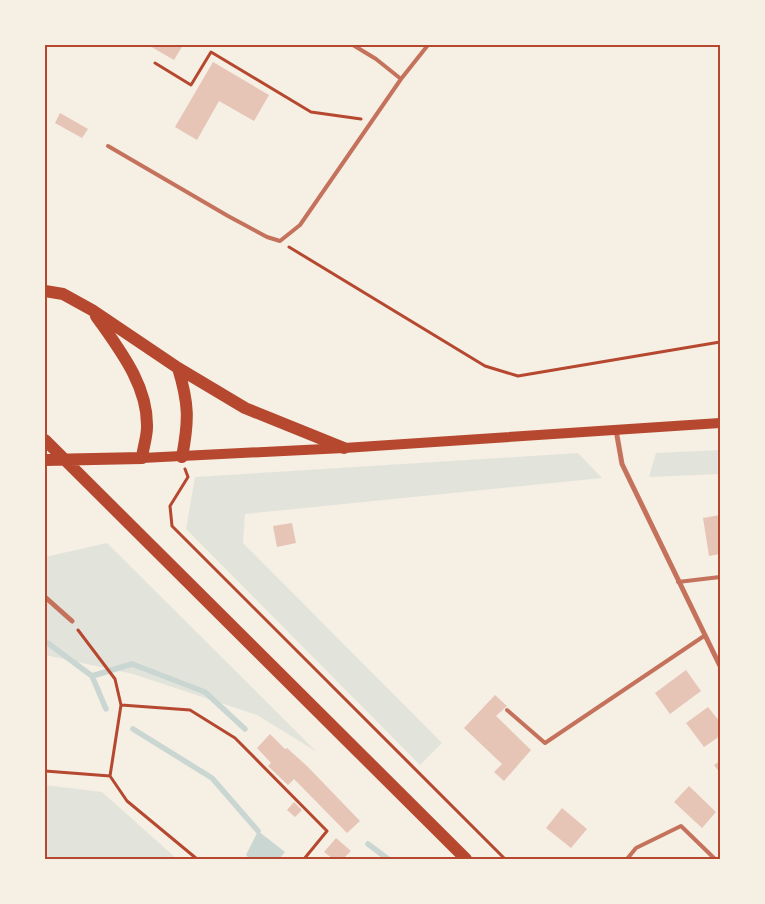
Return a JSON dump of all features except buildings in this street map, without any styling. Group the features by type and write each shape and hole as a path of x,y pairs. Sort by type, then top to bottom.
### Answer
{"main road":[{"path":"45,291 63,294 92,310 178,368 245,408 344,448"},
{"path":"92,310 124,356 143,394 147,427 142,458"},
{"path":"178,368 187,398 187,431 182,457"},
{"path":"45,460 182,457 720,423"},
{"path":"45,440 466,859"}],"street":[{"path":"616,429 622,464 720,666"},
{"path":"45,597 72,622"}],"lane":[{"path":"353,45 376,59 401,79"},
{"path":"108,146 228,216 267,237 280,241 300,225 371,120 428,45"},
{"path":"678,582 720,577"},
{"path":"507,710 545,743 704,636"},
{"path":"627,859 636,848 680,826 716,859"}],"path":[{"path":"155,63 191,85 211,52 311,112 371,120"},
{"path":"280,241 485,366 518,376 720,342"},
{"path":"182,457 188,477 170,506 172,526 506,859"},
{"path":"72,622 115,679 120,705 110,776 127,801 197,859"},
{"path":"120,705 190,710 235,738 327,831 304,859"},
{"path":"45,771 110,776"}],"shaded area":[{"path":"720,450 720,474 649,477 656,453"},
{"path":"578,453 602,478 245,514 243,543 442,743 420,765 186,529 195,477"},
{"path":"107,543 317,752 257,715 133,674 45,655 45,557"},
{"path":"45,785 102,792 177,859 45,859"},
{"path":"258,831 285,852 279,859 250,859 246,855"}],"waterway":[{"path":"45,641 92,676 106,709"},
{"path":"92,676 132,664 205,692 245,729"},
{"path":"133,729 212,778 258,831"},
{"path":"368,844 388,859"}]}
